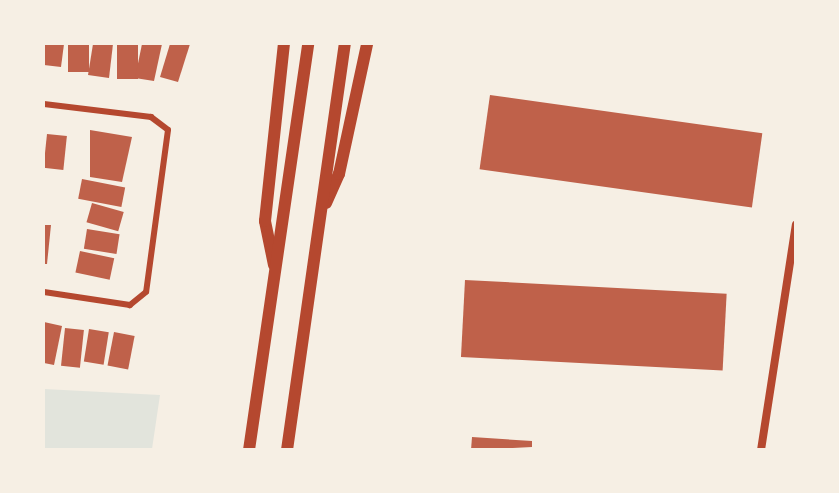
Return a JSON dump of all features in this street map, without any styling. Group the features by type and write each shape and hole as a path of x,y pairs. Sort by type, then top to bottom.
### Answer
{"highway":[{"path":"276,274 265,221 284,44"},
{"path":"249,450 308,44"},
{"path":"287,450 345,44"},
{"path":"320,218 339,174 367,44"}],"street":[{"path":"44,104 150,117 168,130 146,292 130,305 44,292"},
{"path":"762,450 795,225"}],"shaded area":[{"path":"44,389 160,395 152,449 44,449"}],"building":[{"path":"44,44 64,44 61,67 44,65"},
{"path":"68,44 89,44 89,72 68,72"},
{"path":"93,44 113,44 109,78 88,75"},
{"path":"117,44 138,44 138,79 117,79"},
{"path":"142,44 162,44 154,81 135,78"},
{"path":"170,44 190,44 178,82 160,77"},
{"path":"490,95 762,133 752,208 480,169"},
{"path":"90,130 132,137 122,182 90,177"},
{"path":"47,134 67,136 63,170 44,168"},
{"path":"82,179 125,187 121,207 78,199"},
{"path":"92,203 124,212 118,231 86,222"},
{"path":"44,225 51,225 47,264 44,264"},
{"path":"87,229 120,234 116,254 84,249"},
{"path":"80,251 114,258 110,280 75,273"},
{"path":"465,280 727,294 723,371 461,357"},
{"path":"44,322 62,326 54,365 44,363"},
{"path":"65,328 84,330 80,368 61,366"},
{"path":"89,329 109,332 104,365 84,362"},
{"path":"114,332 135,336 128,369 108,365"},
{"path":"472,437 532,441 532,447 471,450"}]}
